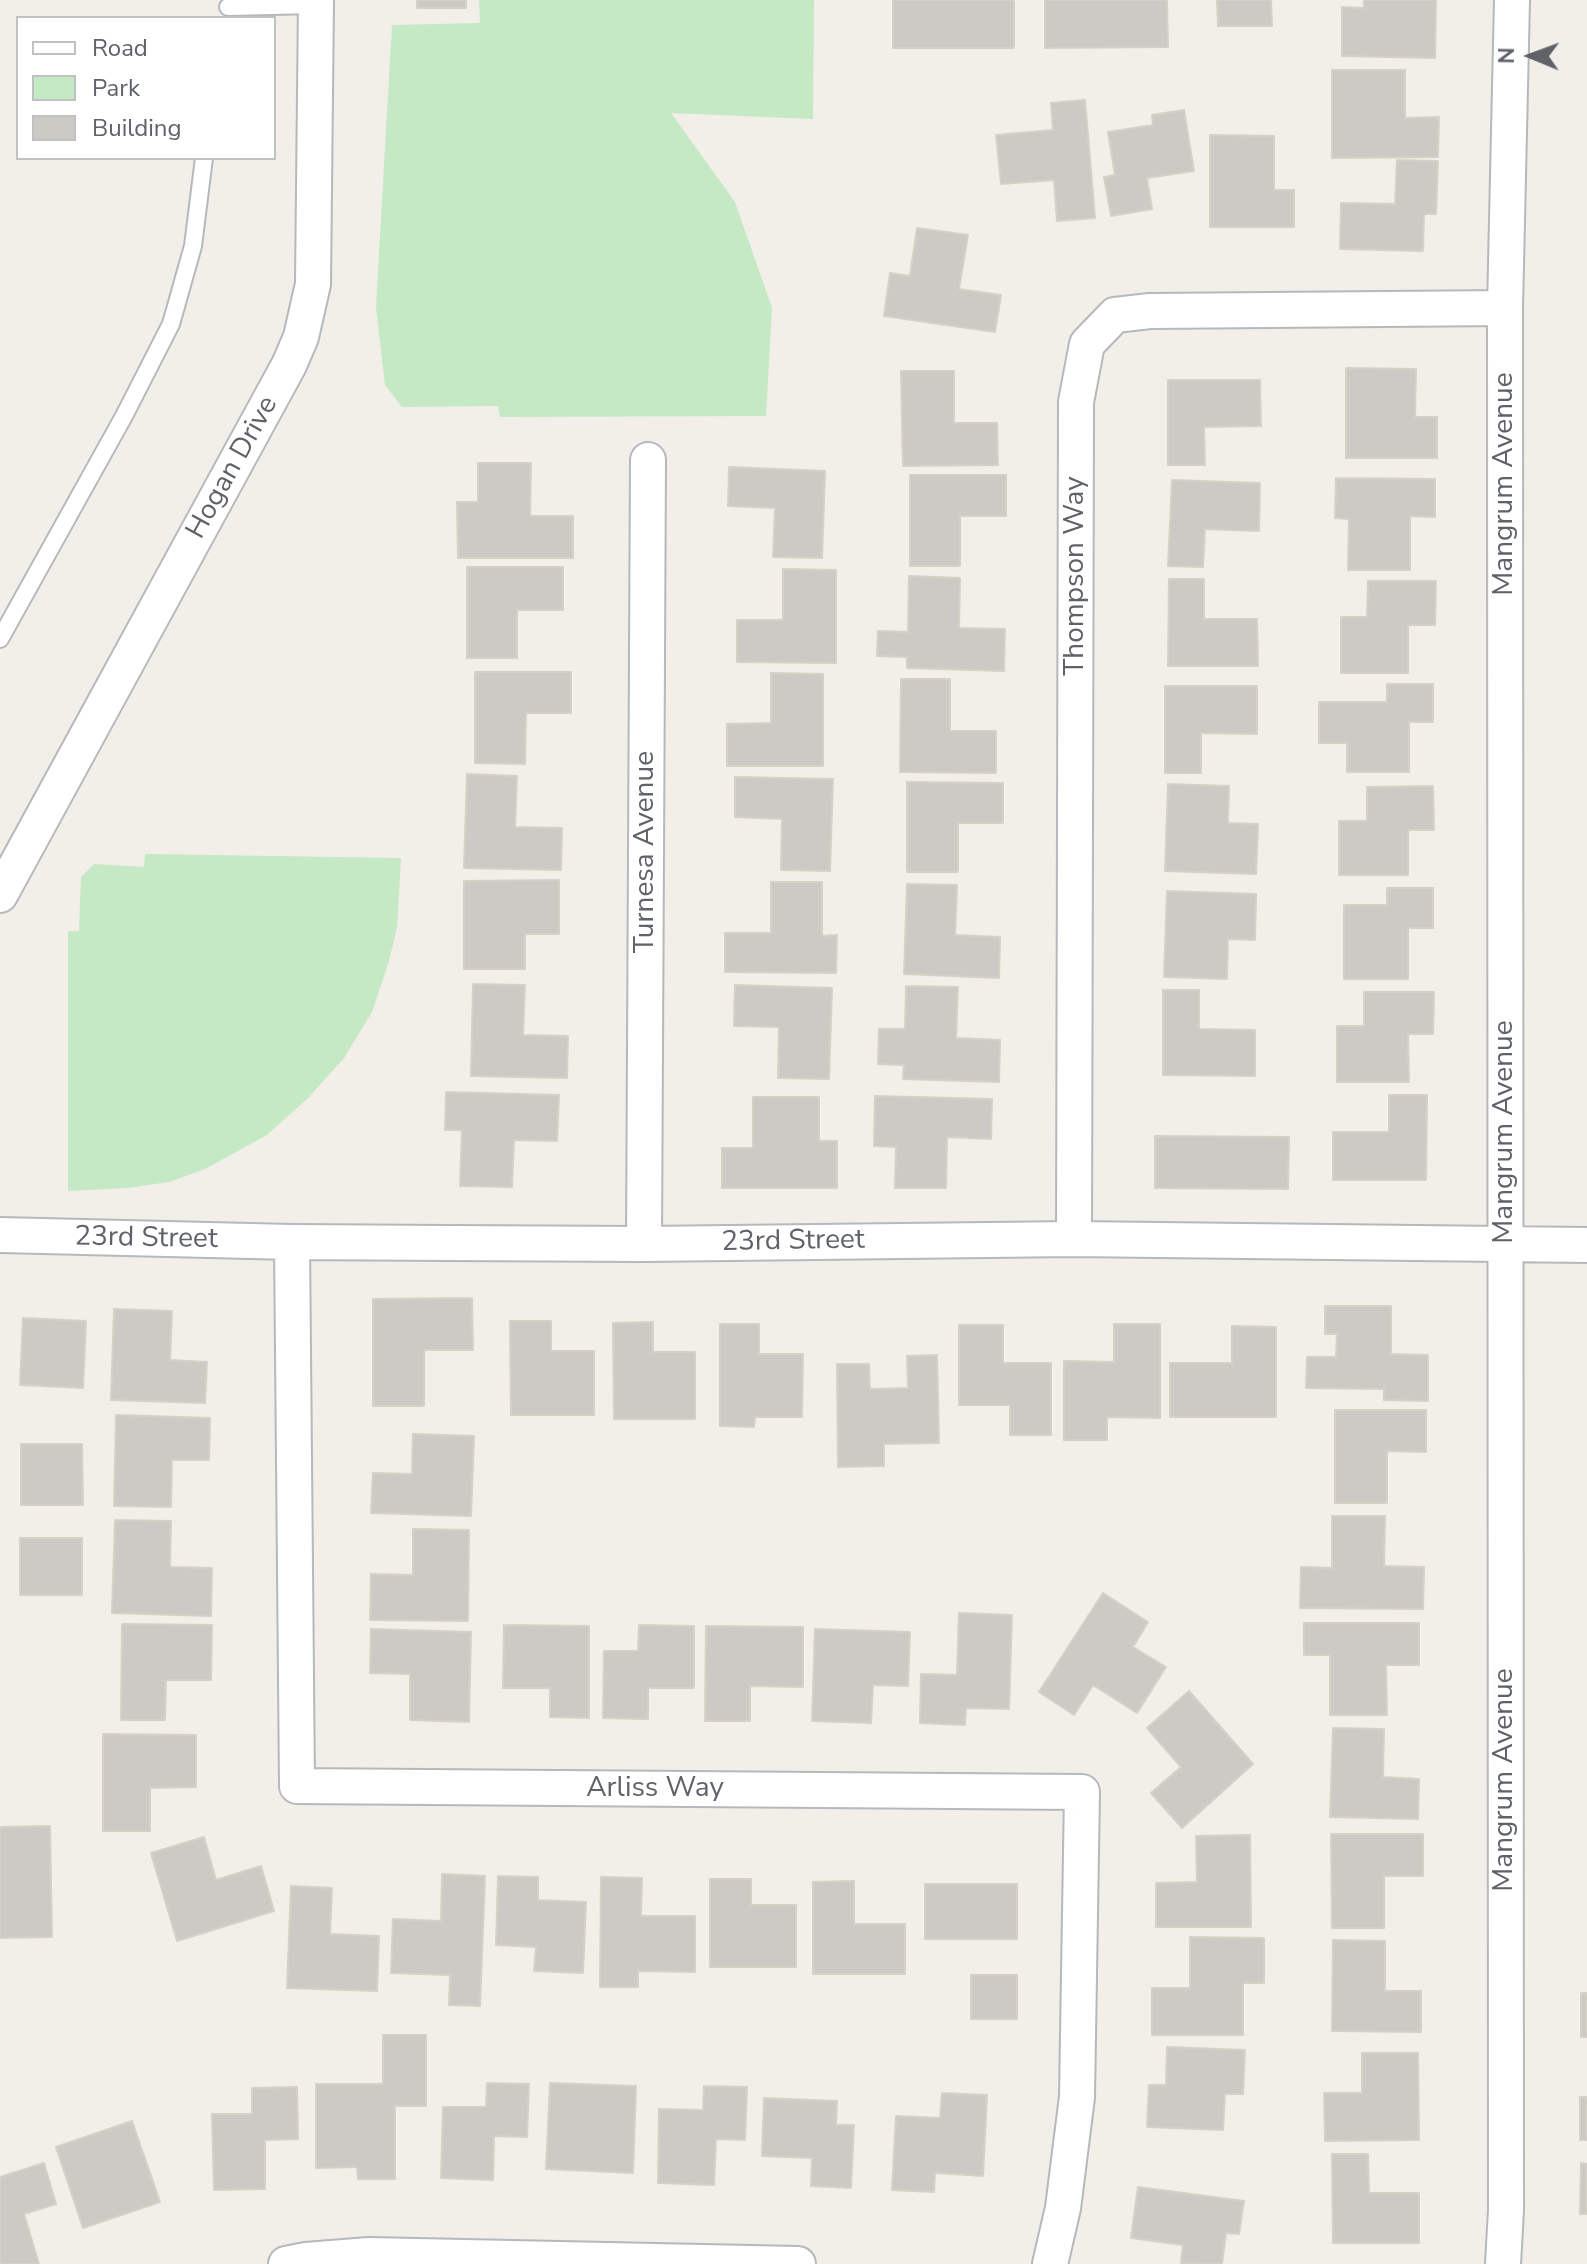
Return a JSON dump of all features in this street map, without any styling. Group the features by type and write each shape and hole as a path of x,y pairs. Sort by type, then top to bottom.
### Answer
{"street":[{"name":"Mangrum Avenue","path":"1503,2264 1506,2210 1505,308 1512,0"},
{"name":"Hogan Drive","path":"0,895 289,365 301,337 313,284 316,2"},
{"name":"Thompson Way","path":"1074,1239 1076,402 1087,344 1115,315 1150,311 1505,308"},
{"name":"Turnesa Avenue","path":"644,1244 648,460"},
{"name":"23rd Street","path":"0,1235 292,1242 644,1244 1074,1239 1587,1245"},
{"name":"Arliss Way","path":"292,1242 297,1786 1082,1792 1077,2097 1063,2208 1050,2264"},
{"path":"286,2264 369,2255 798,2264"}],"lane":[{"path":"227,8 316,2"},
{"path":"0,639 124,416 171,324 193,246 204,160"}],"green space":[{"path":"479,0 814,0 813,119 671,113 735,202 772,308 766,416 500,417 498,406 402,407 385,385 376,307 392,25 480,23"},
{"path":"145,854 401,858 397,927 372,1012 344,1058 308,1098 267,1135 205,1169 169,1182 68,1191 68,931 79,931 81,877 94,864 144,867"}],"building":[{"path":"417,0 466,0 466,8 417,8"},
{"path":"893,0 1014,0 1014,48 893,48"},
{"path":"1045,0 1167,0 1168,47 1045,48"},
{"path":"1217,0 1271,0 1272,26 1218,26"},
{"path":"1364,0 1436,0 1435,58 1342,56 1342,7 1364,8"},
{"path":"1332,70 1405,70 1405,118 1439,117 1438,157 1332,158"},
{"path":"1085,100 1095,218 1057,221 1054,180 1001,184 996,135 1053,130 1051,103"},
{"path":"1184,110 1194,171 1147,178 1152,209 1111,216 1104,177 1115,175 1108,132 1153,125 1152,115"},
{"path":"1210,135 1274,136 1274,190 1294,190 1294,227 1210,227"},
{"path":"1397,160 1438,161 1436,214 1424,214 1423,251 1340,249 1341,203 1395,204"},
{"path":"917,228 968,235 959,289 1001,295 995,332 884,316 890,273 910,276"},
{"path":"1346,368 1416,369 1415,417 1437,417 1437,458 1346,458"},
{"path":"901,371 954,371 954,423 997,423 998,465 903,466"},
{"path":"1168,380 1260,380 1261,426 1204,427 1205,465 1168,465"},
{"path":"478,463 531,463 530,516 573,516 573,558 458,558 457,502 478,502"},
{"path":"729,467 825,471 822,558 773,557 775,508 728,506"},
{"path":"910,475 1006,475 1006,516 960,516 960,566 910,566"},
{"path":"1336,478 1435,479 1435,517 1410,516 1410,570 1348,570 1349,519 1335,518"},
{"path":"1172,480 1260,483 1259,531 1205,529 1203,567 1168,566"},
{"path":"467,567 563,567 563,610 517,610 517,658 467,658"},
{"path":"783,569 836,570 836,663 737,662 737,620 783,620"},
{"path":"909,576 960,578 959,628 1005,629 1004,671 907,668 907,657 877,656 878,631 908,632"},
{"path":"1169,579 1204,579 1204,619 1257,619 1258,666 1168,666"},
{"path":"1368,581 1436,581 1435,625 1408,625 1408,673 1341,673 1341,617 1367,617"},
{"path":"475,672 571,672 571,713 526,713 525,764 475,763"},
{"path":"771,673 823,674 823,766 727,766 727,724 771,723"},
{"path":"901,679 950,679 950,731 996,731 996,773 900,772"},
{"path":"1387,684 1433,684 1433,722 1409,722 1409,772 1347,772 1347,743 1319,743 1319,702 1387,702"},
{"path":"1165,686 1257,686 1257,734 1201,733 1201,773 1165,773"},
{"path":"467,774 517,776 515,827 562,828 561,870 464,868"},
{"path":"735,777 833,779 830,871 781,870 782,819 735,817"},
{"path":"907,782 1003,783 1003,823 958,823 958,872 907,872"},
{"path":"1168,784 1229,786 1228,823 1258,824 1256,874 1165,871"},
{"path":"1433,786 1434,830 1408,830 1408,875 1339,875 1339,821 1367,821 1367,787"},
{"path":"559,880 559,934 525,934 525,969 464,969 464,881"},
{"path":"771,882 822,882 822,936 837,935 836,973 725,972 725,933 771,933"},
{"path":"907,884 957,885 955,935 1000,937 999,978 904,974"},
{"path":"1387,888 1433,888 1433,928 1408,928 1408,979 1344,979 1344,905 1387,905"},
{"path":"1167,891 1256,894 1255,940 1228,939 1227,979 1164,977"},
{"path":"473,984 525,985 523,1035 568,1036 567,1078 471,1076"},
{"path":"735,985 832,988 829,1079 778,1078 779,1027 734,1026"},
{"path":"906,986 958,987 956,1038 1000,1040 999,1082 903,1079 904,1065 878,1064 879,1029 905,1029"},
{"path":"1163,990 1199,990 1199,1029 1255,1030 1255,1076 1163,1075"},
{"path":"1364,992 1434,992 1433,1034 1408,1034 1409,1082 1337,1082 1337,1026 1364,1026"},
{"path":"446,1092 559,1095 557,1141 514,1140 512,1187 460,1186 462,1130 445,1130"},
{"path":"1389,1095 1427,1095 1426,1180 1333,1180 1333,1132 1389,1132"},
{"path":"875,1096 992,1099 991,1139 947,1137 946,1188 895,1188 896,1147 874,1146"},
{"path":"753,1097 819,1097 819,1141 837,1141 837,1188 722,1188 722,1148 753,1148"},
{"path":"1155,1136 1289,1137 1288,1189 1155,1188"},
{"path":"472,1298 473,1350 424,1350 424,1406 373,1406 373,1299"},
{"path":"1325,1306 1391,1306 1391,1354 1428,1355 1428,1401 1384,1400 1384,1389 1306,1388 1307,1357 1336,1357 1337,1334 1325,1334"},
{"path":"114,1309 172,1311 170,1360 207,1362 205,1403 111,1400"},
{"path":"23,1318 86,1321 83,1388 20,1385"},
{"path":"510,1321 551,1321 551,1351 594,1351 594,1415 511,1415"},
{"path":"653,1322 653,1352 695,1352 695,1419 614,1419 613,1323"},
{"path":"720,1324 759,1324 759,1354 803,1354 802,1417 755,1417 754,1427 720,1426"},
{"path":"1114,1324 1160,1324 1160,1418 1107,1417 1107,1440 1064,1440 1064,1361 1114,1362"},
{"path":"959,1325 1003,1325 1003,1363 1051,1363 1051,1435 1010,1435 1010,1405 959,1405"},
{"path":"1232,1326 1276,1327 1276,1417 1170,1417 1170,1363 1232,1363"},
{"path":"937,1355 939,1443 884,1444 884,1466 838,1467 837,1364 869,1364 870,1389 908,1388 907,1356"},
{"path":"1335,1410 1426,1410 1426,1452 1387,1451 1387,1503 1335,1503"},
{"path":"116,1415 210,1418 209,1460 172,1460 171,1507 114,1506"},
{"path":"413,1434 474,1436 471,1516 371,1513 373,1473 412,1474"},
{"path":"21,1444 82,1444 83,1505 21,1505"},
{"path":"1332,1516 1385,1516 1384,1566 1424,1567 1423,1609 1300,1608 1301,1567 1332,1568"},
{"path":"115,1520 171,1521 170,1567 212,1568 211,1616 112,1613"},
{"path":"413,1529 469,1530 468,1621 370,1620 371,1574 413,1575"},
{"path":"20,1538 82,1538 82,1595 20,1595"},
{"path":"1103,1593 1148,1622 1133,1647 1166,1667 1137,1713 1093,1685 1074,1715 1039,1692"},
{"path":"959,1613 1012,1615 1009,1709 966,1708 965,1725 920,1723 921,1674 957,1675"},
{"path":"1304,1623 1419,1623 1419,1665 1386,1665 1387,1715 1330,1715 1330,1655 1304,1655"},
{"path":"122,1624 212,1625 211,1680 166,1680 165,1720 121,1720"},
{"path":"504,1625 589,1626 589,1718 550,1717 550,1688 503,1688"},
{"path":"639,1625 694,1626 694,1688 648,1688 648,1719 603,1718 604,1651 638,1651"},
{"path":"706,1626 803,1627 803,1687 750,1686 750,1721 705,1721"},
{"path":"371,1629 471,1632 469,1722 410,1720 410,1674 370,1673"},
{"path":"815,1629 910,1632 908,1686 873,1685 871,1723 812,1721"},
{"path":"1189,1691 1253,1764 1182,1828 1151,1793 1181,1767 1147,1728"},
{"path":"1333,1728 1384,1729 1383,1777 1419,1779 1418,1819 1330,1817"},
{"path":"103,1734 196,1735 196,1787 150,1788 150,1831 103,1831"},
{"path":"50,1826 52,1937 0,1938 0,1827"},
{"path":"1331,1834 1423,1834 1423,1876 1384,1876 1384,1928 1332,1928"},
{"path":"1250,1835 1251,1927 1156,1927 1156,1883 1197,1882 1196,1836"},
{"path":"204,1837 216,1880 261,1866 274,1911 177,1941 151,1853"},
{"path":"442,1874 485,1876 480,2006 449,2005 450,1975 391,1973 393,1919 441,1921"},
{"path":"498,1876 538,1877 538,1900 586,1902 583,1973 534,1971 536,1947 496,1945"},
{"path":"601,1877 642,1878 641,1916 695,1916 695,1972 638,1971 638,1987 600,1987"},
{"path":"710,1879 751,1879 751,1905 796,1905 796,1967 710,1967"},
{"path":"854,1881 854,1924 905,1924 905,1974 813,1974 813,1882"},
{"path":"925,1884 1017,1884 1017,1939 925,1939"},
{"path":"291,1886 332,1888 330,1934 379,1936 377,1991 287,1988"},
{"path":"1190,1937 1264,1938 1264,1983 1243,1983 1243,2035 1152,2035 1152,1988 1190,1988"},
{"path":"1333,1940 1385,1941 1385,1991 1421,1991 1421,2032 1332,2031"},
{"path":"971,1975 1017,1975 1017,2019 971,2019"},
{"path":"1581,1993 1587,1993 1587,2037 1581,2037"},
{"path":"383,2035 426,2035 426,2106 395,2106 395,2179 358,2179 357,2167 316,2168 316,2084 383,2084"},
{"path":"1167,2047 1245,2050 1243,2094 1225,2094 1223,2130 1147,2127 1149,2085 1166,2085"},
{"path":"1362,2053 1418,2053 1419,2140 1325,2141 1324,2093 1362,2093"},
{"path":"487,2083 529,2084 527,2137 494,2136 493,2180 441,2178 443,2107 486,2107"},
{"path":"550,2083 636,2086 633,2173 546,2169"},
{"path":"704,2086 747,2087 745,2140 716,2139 714,2185 658,2183 659,2109 703,2110"},
{"path":"297,2087 298,2139 265,2140 265,2189 214,2190 212,2114 252,2114 252,2088"},
{"path":"942,2093 987,2095 983,2176 935,2173 934,2192 892,2190 896,2116 940,2118"},
{"path":"1580,2097 1587,2097 1587,2140 1580,2140"},
{"path":"764,2098 837,2101 836,2125 854,2125 851,2188 811,2186 812,2158 762,2156"},
{"path":"132,2121 160,2202 83,2228 56,2147"},
{"path":"1332,2154 1368,2154 1369,2193 1419,2193 1419,2243 1333,2243"},
{"path":"44,2163 56,2204 24,2214 39,2264 0,2264 0,2177"},
{"path":"1581,2163 1587,2164 1587,2214 1580,2214"},
{"path":"1138,2187 1244,2201 1239,2234 1226,2233 1222,2264 1181,2263 1183,2245 1131,2238"}]}
